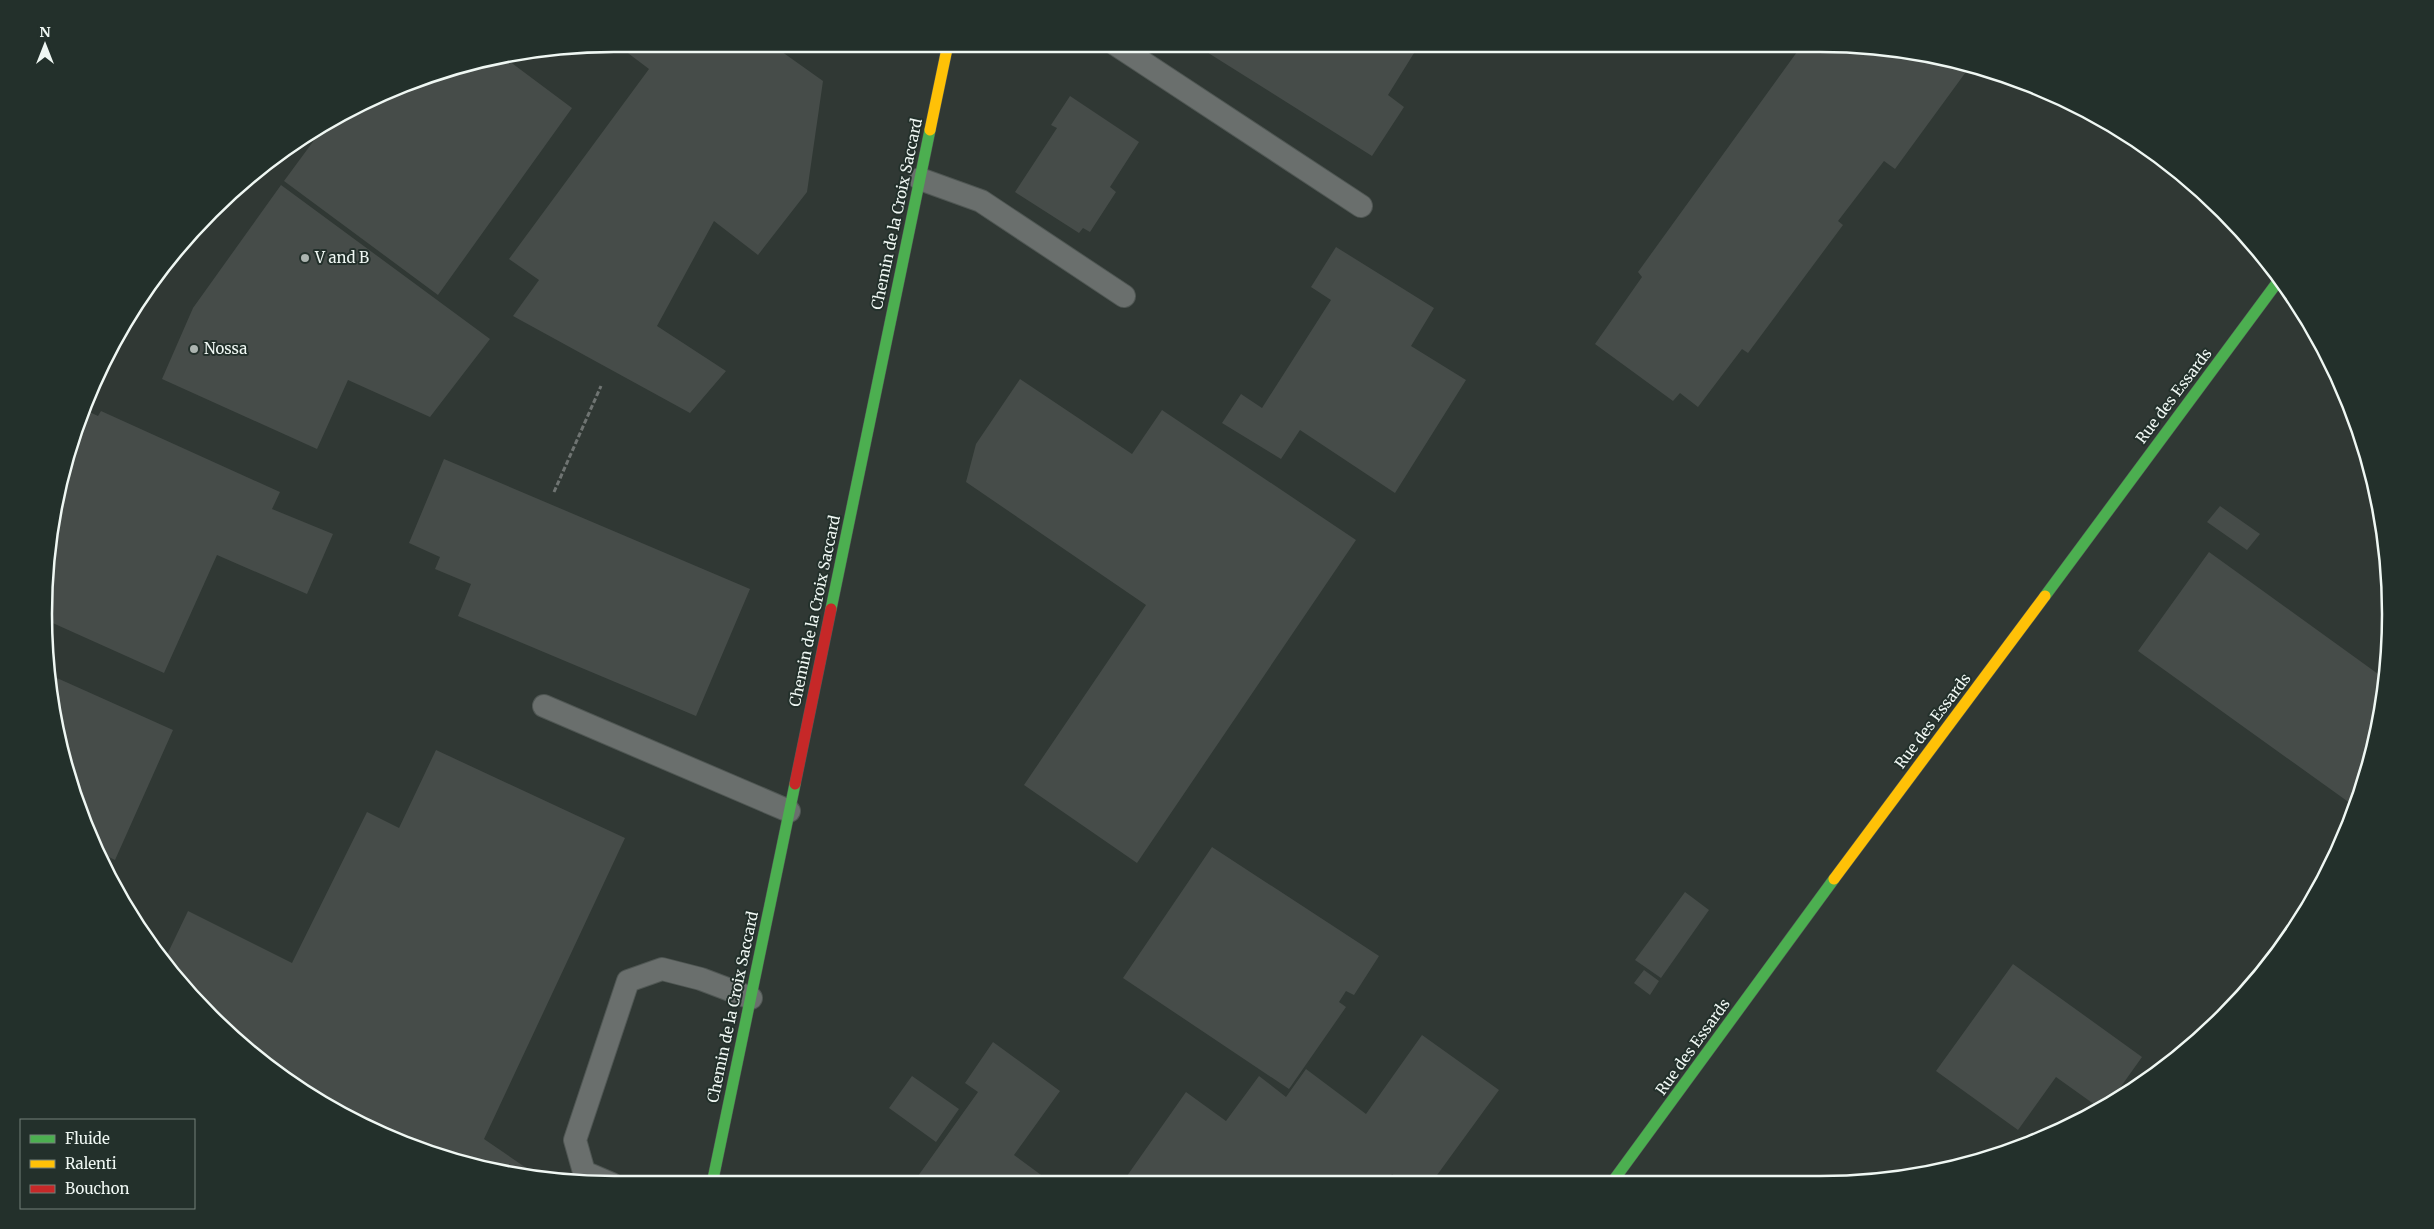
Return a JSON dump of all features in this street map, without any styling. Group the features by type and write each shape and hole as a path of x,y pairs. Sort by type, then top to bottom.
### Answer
{"street":[{"name":"Chemin de la Croix Saccard","path":"714,1176 946,52"},
{"name":"Rue des Essards","path":"1618,1176 1817,902 2275,286"}],"lane":[{"path":"1127,52 1361,206"},
{"path":"920,179 981,201 1124,296"},
{"path":"544,706 789,811"},
{"path":"592,1175 584,1172 575,1140 628,981 662,969 701,979 751,998"}],"path":[{"path":"554,492 601,386"}],"building":[{"path":"627,52 782,52 823,81 807,192 758,255 714,221 657,326 726,371 690,413 513,316 539,280 509,259 649,69"},
{"path":"1207,52 1415,52 1388,95 1404,107 1372,156"},
{"path":"1797,52 1893,57 1966,72 1895,169 1884,161 1838,221 1843,225 1748,353 1742,349 1698,407 1680,393 1673,401 1595,344 1642,277 1638,272"},
{"path":"510,62 572,108 438,295 284,181 315,139 333,128 399,95 469,72"},
{"path":"1070,96 1139,142 1110,187 1116,192 1090,232 1083,228 1079,233 1015,192 1057,128 1051,125"},
{"name":"V and B","path":"281,185 490,339 430,417 348,380 317,449 162,379 193,308"},
{"path":"1336,247 1434,308 1411,346 1466,380 1395,493 1300,430 1281,459 1222,423 1241,394 1262,408 1331,300 1311,287"},
{"path":"1020,379 1132,454 1162,410 1356,540 1137,863 1024,785 1146,605 966,482 976,444"},
{"path":"101,411 280,492 272,509 333,534 307,594 217,555 164,673 52,623 57,541 63,505 82,434 90,412 98,416"},
{"path":"444,459 750,589 696,716 458,616 471,584 435,569 440,557 409,543"},
{"path":"2220,506 2260,534 2247,550 2207,522"},
{"path":"2209,552 2378,674 2371,724 2349,803 2138,651"},
{"path":"56,678 173,730 115,860 107,856 82,795 63,724"},
{"path":"436,750 625,838 484,1139 529,1170 505,1166 434,1147 366,1119 333,1101 302,1082 244,1037 217,1012 167,954 188,911 292,963 367,812 399,828"},
{"path":"1212,847 1379,956 1354,995 1346,991 1339,1002 1346,1007 1289,1089 1123,978"},
{"path":"1685,892 1709,910 1661,978 1635,960"},
{"path":"2013,964 2142,1057 2118,1090 2094,1104 2056,1077 2018,1130 1936,1071"},
{"path":"1644,970 1659,981 1650,995 1634,983"},
{"path":"1422,1035 1499,1090 1436,1176 1394,1176 1392,1174 1391,1176 1127,1176 1186,1092 1226,1121 1259,1076 1286,1097 1306,1069 1366,1114"},
{"path":"993,1042 1060,1091 1014,1155 1042,1176 918,1176 978,1092 965,1083"},
{"path":"912,1076 959,1109 936,1142 889,1108"}],"traffic: fast":[{"path":"831,609 930,130"},
{"path":"2045,596 2275,286"},
{"path":"714,1176 795,784"},
{"path":"1617,1176 1834,879"}],"traffic: slow":[{"path":"930,130 946,52"},
{"path":"1834,879 2045,596"}],"traffic: jam":[{"path":"795,784 831,609"}],"place":[{"name":"V and B","path":"305,258"},
{"name":"Nossa","path":"194,349"}]}
